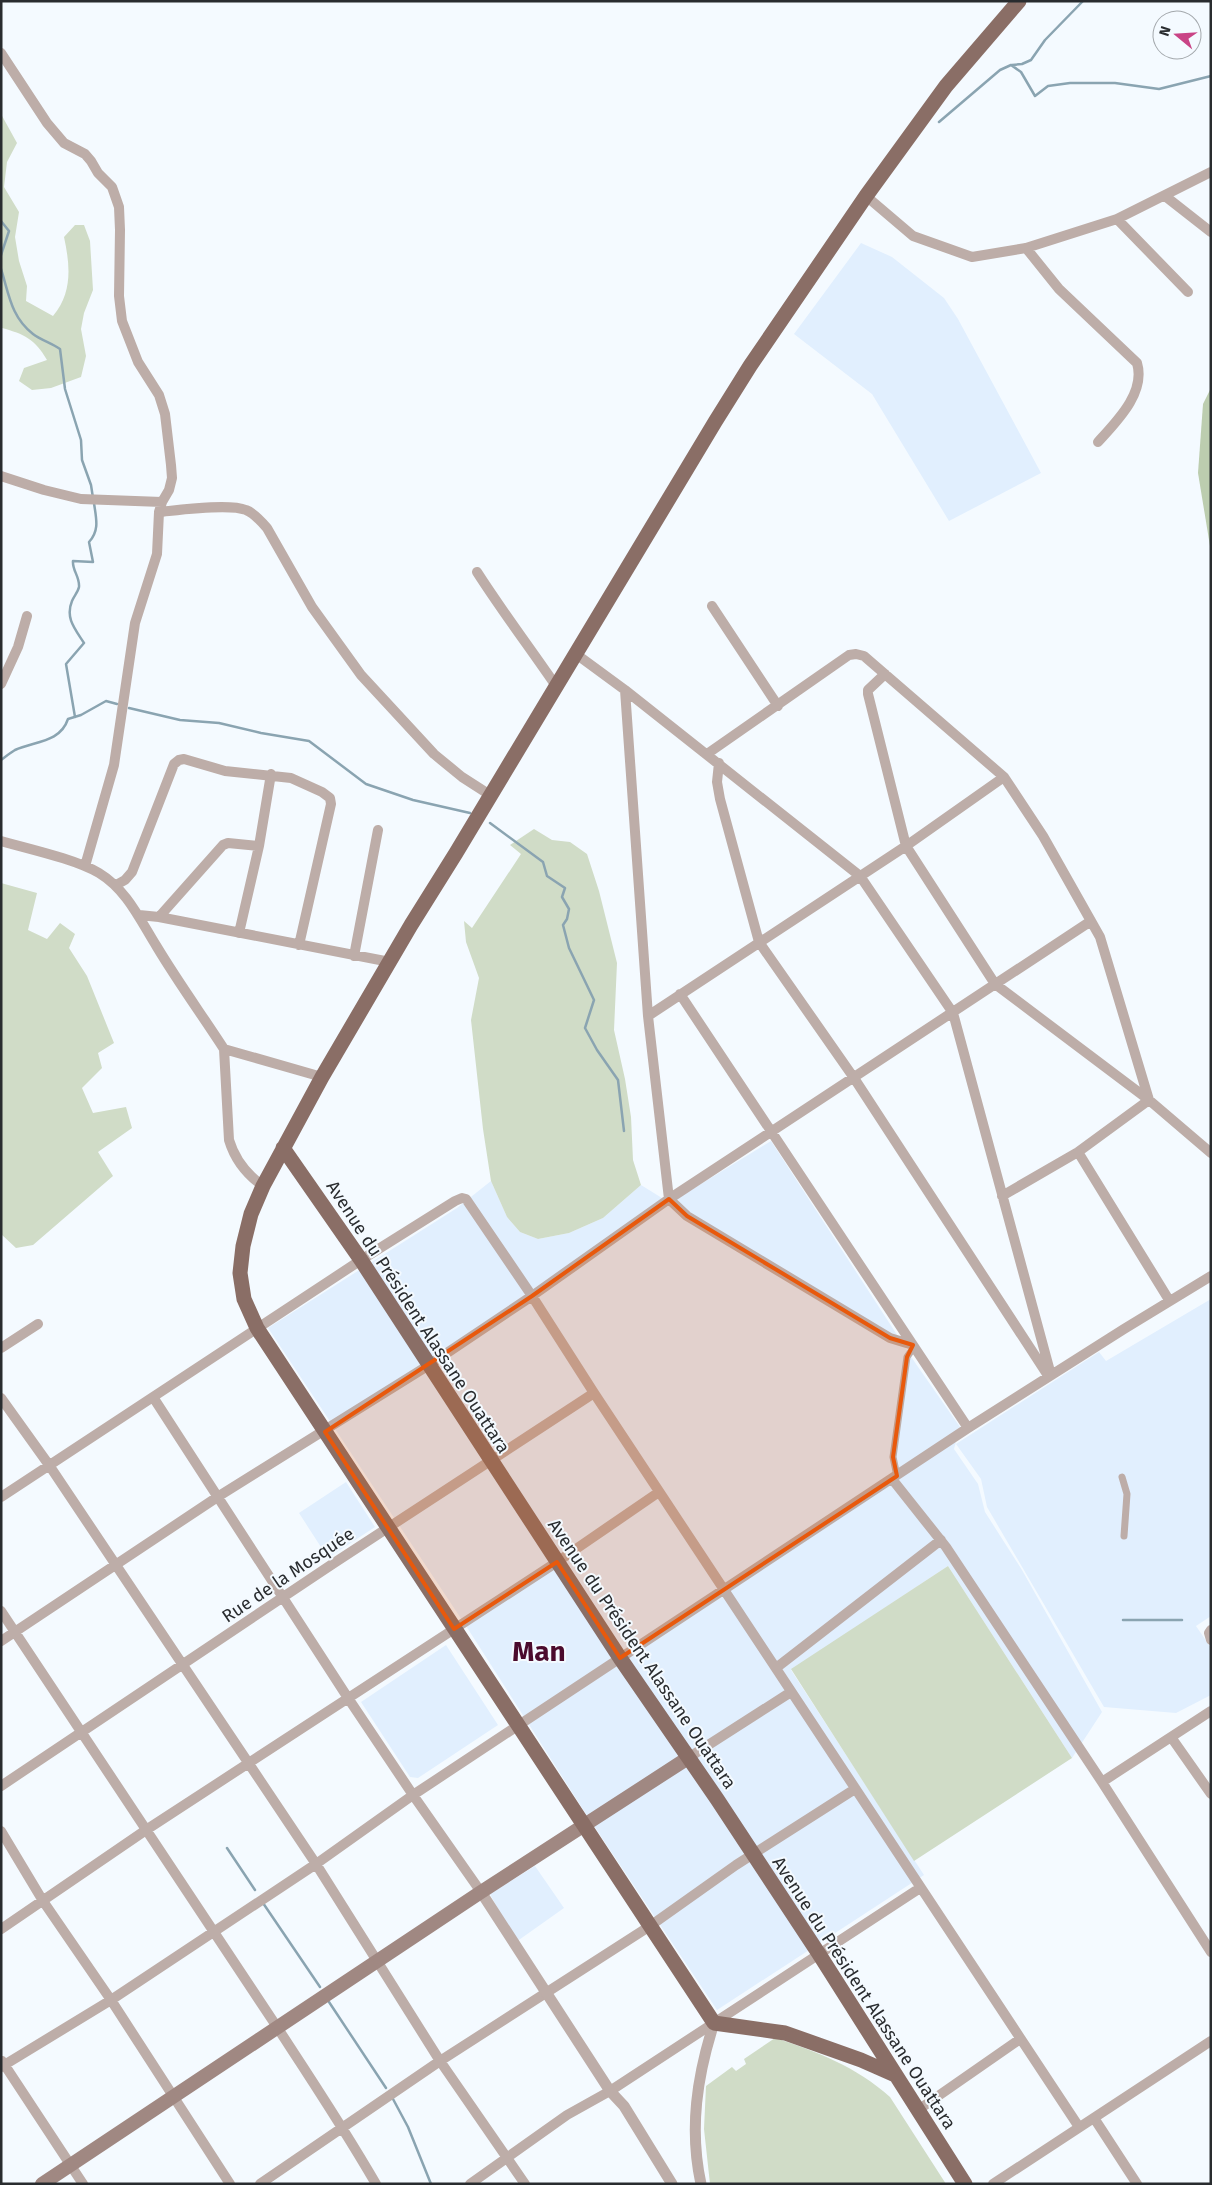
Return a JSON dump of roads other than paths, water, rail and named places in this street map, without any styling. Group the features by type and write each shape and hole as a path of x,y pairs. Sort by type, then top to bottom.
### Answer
{"main road":[{"path":"895,2075 861,2060 785,2033 714,2023 257,1328 244,1299 240,1273 243,1246 251,1214 263,1186 322,1076 750,366 866,196 946,86 1018,1"},
{"name":"Avenue du Président Alassane Ouattara","path":"284,1148 361,1260 620,1658 819,1954 965,2184"},
{"path":"42,2184 481,1892 688,1758"}],"street":[{"path":"1,53 47,123 64,143 85,154 92,161 98,173 112,187 119,207 119,296 122,321 138,362 159,395 164,414 172,478 169,490 160,507 157,554 136,623 114,765 85,866"},
{"path":"866,196 913,236 972,257 1026,248 1117,220 1211,172"},
{"path":"1165,196 1211,232"},
{"path":"1117,220 1188,292"},
{"path":"1026,248 1059,289 1137,363 1140,372 1134,394 1119,420 1098,442"},
{"path":"1,476 44,490 81,499 104,499 160,507 245,509 257,517 267,528 312,607 361,674 434,754 490,795"},
{"path":"477,572 506,618 526,641 556,686"},
{"path":"712,606 778,706"},
{"path":"1,684 18,647 26,616"},
{"path":"576,654 625,690 860,876 953,1013 1050,1376"},
{"path":"706,754 849,656 856,654 864,656 1004,777 1044,836 1100,937 1148,1100"},
{"path":"886,674 868,690 868,694 906,846 995,984 1148,1100 1211,1153"},
{"path":"625,690 648,1016 669,1199 687,1216 890,1338 914,1346"},
{"path":"116,885 125,880 132,872 174,764 179,760 184,759 225,770 271,774 291,778 322,792 330,798 331,804 299,945"},
{"path":"718,764 717,782 720,798 759,942 854,1078 1050,1376"},
{"path":"239,933 259,846 271,774"},
{"path":"648,1016 906,846 1004,777"},
{"path":"354,956 378,830"},
{"path":"1,841 85,866 99,873 116,885 139,915 156,946 224,1049 229,1140 233,1154 249,1176 263,1186"},
{"path":"159,917 223,845 228,843 259,846"},
{"path":"139,915 159,917 390,962"},
{"path":"1,1641 219,1496 325,1432 429,1365 532,1296 669,1199 1092,921"},
{"path":"680,994 968,1428"},
{"path":"224,1049 322,1076"},
{"path":"1002,1196 1078,1152 1148,1100"},
{"path":"1078,1152 1169,1300"},
{"path":"1,1497 361,1260 464,1198 532,1296 1078,2127"},
{"path":"83,2184 2,2064 111,2000 316,1864 413,1795 968,1428 1169,1300 1211,1276"},
{"path":"1,1348 38,1324"},
{"path":"914,1346 907,1357 893,1457 895,1477 941,1540 1102,1782 1211,1952"},
{"name":"Rue de la Mosquée","path":"1,1786 490,1460 594,1393"},
{"path":"154,1397 219,1496 282,1598 413,1795 481,1892 610,2091 624,2106 672,2184"},
{"path":"1,1398 49,1465 316,1864 440,2062 525,2184"},
{"path":"1122,1477 1127,1494 1124,1536"},
{"path":"1,1929 146,1830 557,1562 659,1492"},
{"path":"776,1668 941,1540"},
{"path":"1,1611 80,1733 214,1930 344,2127 376,2184"},
{"path":"1211,1630 1209,1634 1211,1640"},
{"path":"688,1758 791,1692"},
{"path":"1102,1782 1211,1712"},
{"path":"1171,1737 1211,1794"},
{"path":"260,2184 440,2062 650,1926 752,1855 855,1789"},
{"path":"1,1832 43,1901 111,2000 230,2184"},
{"path":"470,2184 567,2115 610,2091 920,1888"},
{"path":"699,2182 694,2134 696,2102 704,2052 714,2023"},
{"path":"918,2110 1020,2039"},
{"path":"993,2184 1211,2040"},
{"path":"1094,2118 1136,2184"}],"waterway":[{"path":"1012,65 1022,64 1031,60 1045,40 1083,1"},
{"path":"939,122 1000,70 1011,65 1021,72 1035,96 1048,86 1070,83 1115,83 1159,89 1211,76"},
{"path":"1,221 9,231 1,255"},
{"path":"1,269 15,313 20,320 33,334 60,349 65,389 81,440 82,460 91,485 93,498"},
{"path":"75,717 66,664 84,643 70,618 70,607 79,587 73,561 93,562 89,542 96,528 94,503"},
{"path":"1,760 15,750 53,737 59,733 68,719 81,715 106,701 117,704"},
{"path":"129,708 180,720 219,723 261,733 309,741 366,784 413,800 470,813"},
{"path":"490,823 543,862 547,876 565,888 562,897 569,909 567,919 563,925 569,948 594,1000 585,1028 597,1050 618,1080 624,1131"},
{"path":"1123,1620 1182,1620"},
{"path":"227,1848 255,1890"},
{"path":"263,1903 320,1987"},
{"path":"329,2002 386,2088"},
{"path":"393,2099 408,2127 431,2184"}],"district":[{"name":"Man","path":"539,1651"}]}
